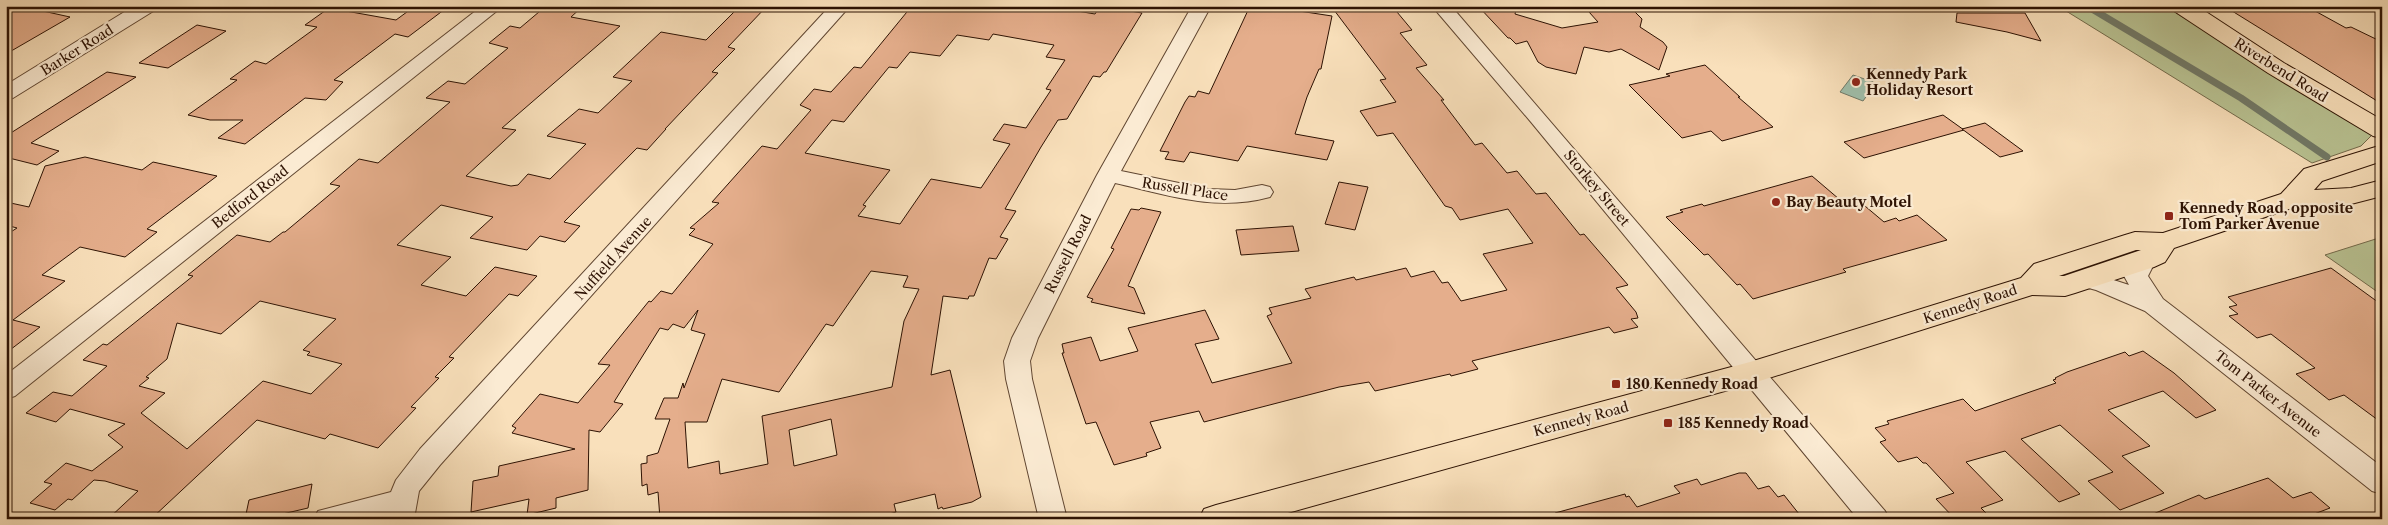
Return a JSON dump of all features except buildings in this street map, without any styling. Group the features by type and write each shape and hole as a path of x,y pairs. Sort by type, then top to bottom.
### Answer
{"main road":[{"name":"Riverbend Road","path":"2182,6 2276,68 2382,131"},
{"name":"Kennedy Road","path":"2290,200 2313,175 2382,153"},
{"name":"Kennedy Road","path":"2031,285 2044,270 2135,241 2164,242 2290,200 2351,196 2382,188"},
{"name":"Kennedy Road","path":"1216,519 1750,373 2031,285 2065,286 2144,260 2155,255 2164,242"}],"street":[{"name":"Barker Road","path":"6,94 148,6"},
{"name":"Bedford Road","path":"6,388 494,6"},
{"name":"Nuffield Avenue","path":"401,510 406,488 430,457 841,6"},
{"name":"Russell Road","path":"1053,519 1016,361 1025,338 1108,175 1202,6"},
{"name":"Storkey Street","path":"1441,6 1538,118 1750,373 1875,519"},
{"name":"Russell Place","path":"1108,175 1208,196 1235,197 1262,192"},
{"name":"Tom Parker Avenue","path":"2144,260 2136,276 2154,305"},
{"name":"Tom Parker Avenue","path":"2086,279 2127,292 2154,305 2382,483"},
{"path":"328,519 401,510"}],"shaded area":[{"path":"2058,6 2165,6 2372,135 2361,146 2312,163"},
{"path":"1853,75 1876,83 1863,101 1840,92"},
{"path":"2382,237 2382,295 2325,255"}],"waterway":[{"path":"2087,6 2241,98 2327,157"}],"place":[{"name":"Kennedy Park Holiday Resort","path":"1856,82"},
{"name":"Bay Beauty Motel","path":"1776,202"},
{"name":"Kennedy Road, opposite Tom Parker Avenue","path":"2169,216"},
{"name":"180 Kennedy Road","path":"1616,384"},
{"name":"185 Kennedy Road","path":"1668,423"}]}
